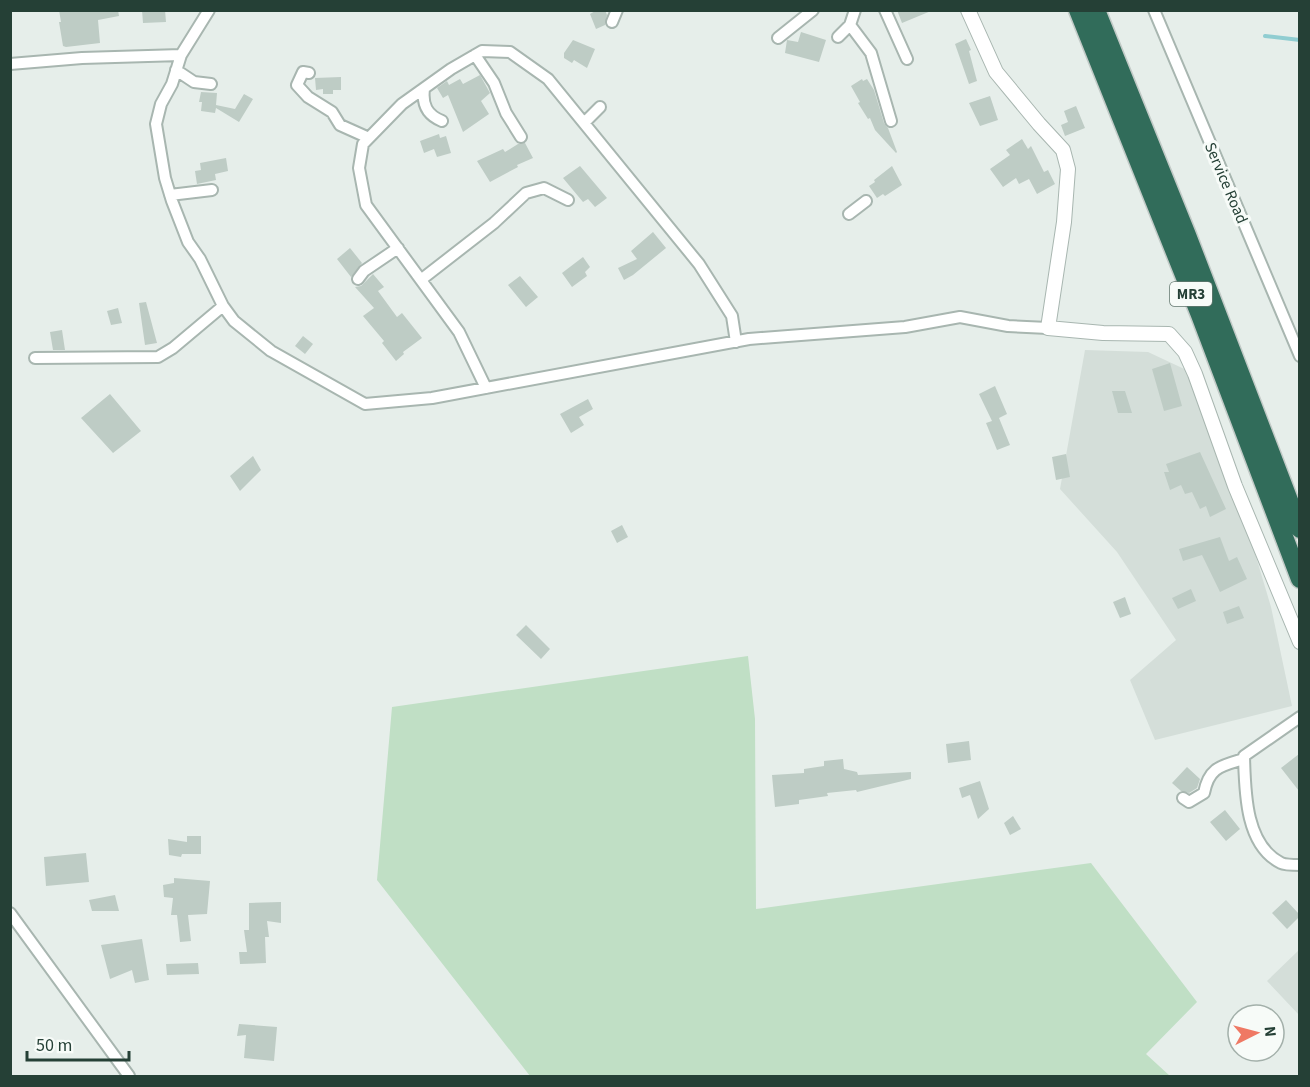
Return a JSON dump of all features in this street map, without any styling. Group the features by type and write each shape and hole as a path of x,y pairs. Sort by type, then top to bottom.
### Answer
{"highway":[{"name":"MR3","path":"1078,10 1200,315 1299,579"},
{"name":"MR3","path":"1096,10 1187,235 1299,529"}],"street":[{"path":"209,10 181,55 160,104 156,124 165,178 188,242 200,259 224,306 234,321 271,351 365,404 432,398 736,342 905,327 960,317 1008,326 1103,333 1169,334 1185,352 1196,374 1235,486 1299,642"},
{"path":"612,22 617,10"},
{"path":"778,38 813,10"},
{"path":"838,37 850,25 855,10"},
{"path":"885,10 907,58"},
{"path":"968,10 996,72 1063,150 1068,169 1064,222 1048,328"},
{"name":"Service Road","path":"1154,10 1299,356"},
{"path":"850,25 871,53 891,121"},
{"path":"486,388 459,332 366,205 359,168 363,144 402,104 482,51 510,51 548,79 699,264 732,316 736,342"},
{"path":"10,64 82,58 181,55"},
{"path":"465,74 471,58"},
{"path":"471,58 494,83 506,113 521,137"},
{"path":"176,70 194,82 211,84"},
{"path":"309,73 303,72 297,85 308,97 332,112 340,125 369,138"},
{"path":"424,89 423,102 432,117 442,121"},
{"path":"584,123 600,107"},
{"path":"422,279 494,223 526,194 543,188 568,200"},
{"path":"170,195 212,189"},
{"path":"849,214 866,201"},
{"path":"358,279 380,258 398,248"},
{"path":"35,358 158,357 224,306"},
{"path":"1299,715 1244,756 1245,797 1258,843 1282,864 1299,865"},
{"path":"1183,798 1189,802 1204,793 1210,774 1227,764 1244,759"},
{"path":"10,912 129,1077"}],"shaded area":[{"path":"1085,350 1148,352 1195,374 1235,486 1271,607 1292,706 1155,740 1130,680 1176,640 1117,552 1060,489"},
{"path":"1299,950 1299,1015 1267,981"}],"green space":[{"path":"748,656 755,719 756,909 1091,863 1197,1002 1146,1054 1170,1076 530,1076 377,880 392,707"}],"building":[{"path":"59,10 118,10 119,16 98,20 100,43 66,47 63,46"},
{"path":"142,10 165,10 166,22 143,23"},
{"path":"597,10 605,10 607,15 605,25 596,29 590,14"},
{"path":"897,10 931,10 931,11 902,23"},
{"path":"801,32 826,40 819,62 785,53 787,40 798,42"},
{"path":"966,39 971,50 969,51 977,81 969,84 955,44"},
{"path":"573,40 595,49 587,68 574,60 572,63 564,58 564,53"},
{"path":"480,75 490,93 481,101 489,114 463,132 448,95 443,98 437,88 447,81 449,85 460,79 463,84"},
{"path":"341,77 341,90 333,90 333,94 323,94 323,89 316,90 315,78"},
{"path":"862,79 863,81 867,79 874,90 896,153 875,130 870,118 868,119 858,103 860,102 851,86"},
{"path":"201,92 217,93 216,105 235,109 244,94 253,99 239,122 216,108 215,113 201,111 202,102 199,102"},
{"path":"990,96 998,120 980,126 969,103"},
{"path":"1076,106 1085,128 1065,136 1061,125 1068,122 1064,111"},
{"path":"439,134 440,138 446,136 451,153 437,157 434,149 424,153 420,141"},
{"path":"1022,139 1028,149 1031,146 1044,172 1048,170 1055,184 1037,194 1029,179 1019,184 1016,178 1003,187 990,169 1010,155 1006,150"},
{"path":"525,143 533,158 490,182 477,161 503,149 505,152 518,144"},
{"path":"226,158 228,171 215,174 216,180 197,184 195,171 201,170 200,163"},
{"path":"580,166 607,198 595,207 588,199 583,202 563,178"},
{"path":"892,166 902,185 885,196 883,194 877,198 869,186"},
{"path":"653,232 666,248 624,280 618,268 637,259 631,251"},
{"path":"350,248 362,263 351,277 337,259"},
{"path":"583,257 590,267 585,272 587,276 572,287 562,273"},
{"path":"373,274 384,287 378,291 397,317 402,313 422,338 403,352 404,354 396,361 382,343 384,341 363,316 374,308 355,287 361,286"},
{"path":"520,276 538,297 526,307 508,285"},
{"path":"146,302 157,343 145,345 139,303"},
{"path":"118,308 122,323 111,325 107,311"},
{"path":"62,330 65,350 53,350 50,332"},
{"path":"303,336 313,344 305,354 295,346"},
{"path":"1170,363 1182,406 1164,411 1152,369"},
{"path":"995,386 1007,414 999,418 1010,445 997,450 986,423 992,421 979,394"},
{"path":"1112,391 1125,391 1132,413 1118,413"},
{"path":"110,394 141,431 113,453 81,418"},
{"path":"588,399 593,409 579,417 584,425 571,433 560,414"},
{"path":"1200,452 1226,509 1210,517 1206,506 1200,509 1192,492 1185,494 1181,485 1170,490 1164,472 1169,472 1166,464"},
{"path":"1066,454 1070,477 1056,480 1052,457"},
{"path":"253,456 261,470 240,491 230,476"},
{"path":"622,525 628,537 617,543 611,531"},
{"path":"1220,537 1229,561 1237,557 1247,579 1220,592 1202,555 1183,561 1179,549"},
{"path":"1191,589 1196,601 1178,609 1172,598"},
{"path":"1125,597 1131,614 1120,618 1113,602"},
{"path":"1239,606 1244,618 1227,624 1223,612"},
{"path":"526,625 550,649 541,659 516,635"},
{"path":"969,741 971,760 948,763 946,744"},
{"path":"1299,754 1299,791 1281,768"},
{"path":"843,759 844,769 857,772 858,775 911,772 911,779 857,792 856,790 827,793 828,796 799,800 799,804 775,807 772,775 804,773 804,769 824,766 824,761"},
{"path":"1187,767 1200,779 1197,788 1189,793 1181,791 1172,783"},
{"path":"980,781 989,809 978,819 970,795 962,798 959,788"},
{"path":"1225,810 1240,829 1226,841 1210,822"},
{"path":"1013,816 1021,829 1010,835 1004,823"},
{"path":"187,836 201,836 201,854 182,854 181,857 169,855 168,839 187,842"},
{"path":"86,853 89,882 46,886 44,857"},
{"path":"174,878 210,881 207,914 188,915 191,941 180,942 177,915 171,915 173,898 164,897 163,885 174,883"},
{"path":"115,895 119,911 92,911 89,900"},
{"path":"1286,900 1299,914 1299,917 1287,929 1272,913"},
{"path":"281,902 281,923 267,921 269,937 265,937 266,963 240,964 239,952 247,952 244,930 249,930 249,903"},
{"path":"142,939 149,980 135,983 132,970 110,979 101,945"},
{"path":"198,963 199,974 167,975 166,964"},
{"path":"239,1024 277,1027 274,1061 244,1058 246,1035 237,1036"}],"waterway":[{"path":"1265,36 1300,40"}]}
